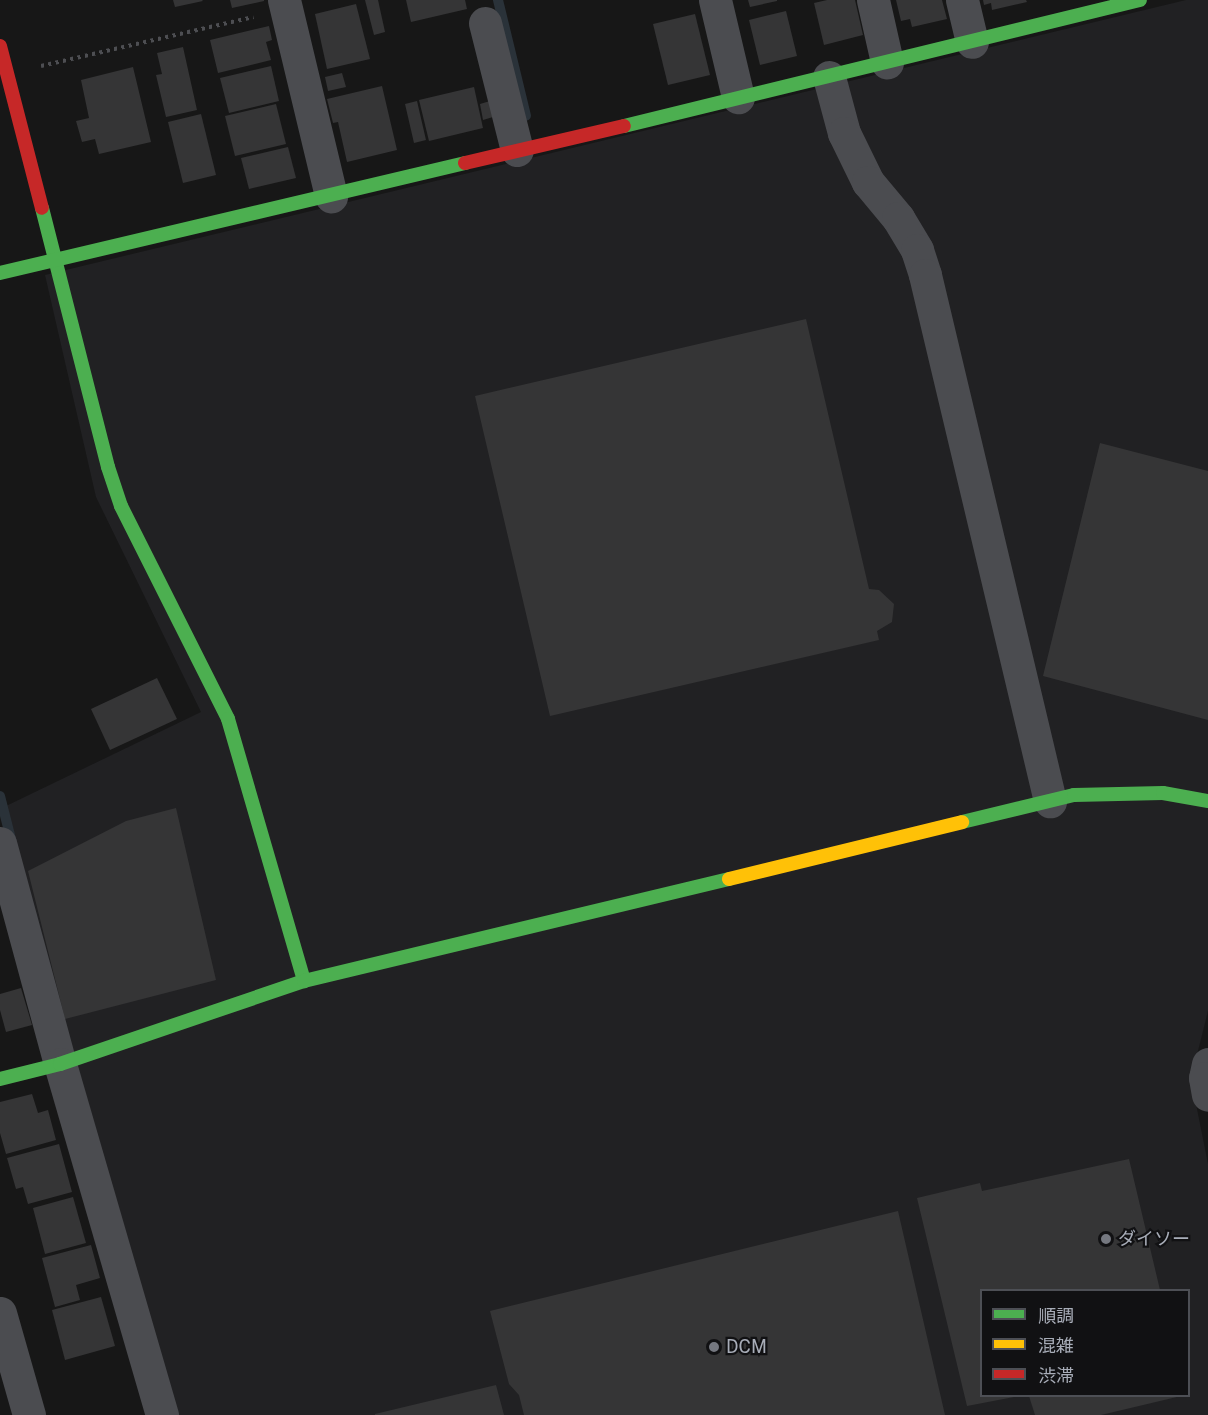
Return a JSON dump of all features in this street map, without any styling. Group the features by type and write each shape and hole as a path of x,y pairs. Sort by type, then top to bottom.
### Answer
{"street":[{"path":"715,0 738,97"},
{"path":"873,0 887,63"},
{"path":"962,0 972,42"},
{"path":"0,273 830,77 1140,0"},
{"path":"285,4 331,196"},
{"path":"485,23 517,150"},
{"path":"0,46 108,468 121,506 228,718 304,981"},
{"path":"830,77 844,133 868,182 898,218 916,250 925,275 1050,801"},
{"path":"0,1079 60,1064 304,981 1074,795 1163,793 1208,801"},
{"path":"0,843 60,1064 162,1415"},
{"path":"1208,1064 1205,1078 1208,1095"},
{"path":"0,1313 29,1415"}],"path":[{"path":"7,74 285,4"}],"shaded area":[{"path":"1186,0 1208,0 1208,1011 1191,1079 1208,1164 1208,1415 179,1415 74,1066 6,806 201,712 96,497 45,275"}],"building":[{"path":"173,0 202,0 203,1 175,7"},
{"path":"230,0 264,0 264,1 232,8"},
{"path":"365,0 378,0 385,32 374,35"},
{"path":"406,0 465,0 467,9 411,22"},
{"path":"748,0 777,0 777,1 750,7"},
{"path":"827,0 855,0 863,35 824,45 814,3"},
{"path":"896,0 942,0 947,19 912,27 910,19 901,21"},
{"path":"983,0 1026,0 1027,2 992,10 991,3 984,5"},
{"path":"356,4 370,59 327,69 315,14"},
{"path":"786,11 797,56 760,65 749,20"},
{"path":"695,14 710,75 668,85 653,24"},
{"path":"269,26 272,40 266,42 271,60 218,73 210,40"},
{"path":"183,47 197,110 166,117 156,75 162,74 157,53"},
{"path":"271,66 279,101 229,113 220,78"},
{"path":"133,67 151,142 99,154 95,139 82,142 76,121 89,118 81,80"},
{"path":"342,73 346,87 328,91 325,77"},
{"path":"382,86 397,150 347,162 338,122 333,123 327,99"},
{"path":"474,87 483,128 429,141 419,100"},
{"path":"417,101 426,140 414,143 405,104"},
{"path":"490,101 493,117 483,120 480,104"},
{"path":"276,104 286,144 235,156 225,116"},
{"path":"201,114 216,175 183,183 168,122"},
{"path":"288,147 296,178 249,189 241,158"},
{"path":"806,319 869,589 879,590 894,604 892,622 877,631 879,640 550,716 475,396"},
{"path":"1100,443 1208,471 1208,720 1043,676"},
{"path":"157,678 177,719 110,750 91,709"},
{"path":"176,808 216,980 65,1019 28,871 126,821"},
{"path":"21,988 32,1025 6,1032 0,1010 0,994"},
{"path":"32,1094 38,1113 48,1110 56,1140 6,1154 0,1133 0,1102"},
{"path":"59,1144 72,1192 28,1204 23,1187 16,1189 7,1158"},
{"path":"1129,1159 1160,1289 980,1289 980,1397 1014,1397 967,1406 917,1198 980,1183 982,1191"},
{"path":"73,1197 86,1243 45,1254 33,1208"},
{"name":"DCM","path":"898,1211 945,1415 524,1415 519,1395 509,1384 490,1311"},
{"path":"91,1245 100,1278 76,1285 80,1300 55,1307 42,1258"},
{"path":"101,1297 115,1346 65,1360 52,1310"},
{"path":"496,1385 504,1415 375,1415 375,1414"},
{"path":"1029,1397 1177,1397 1101,1415 1035,1415"}],"waterway":[{"path":"498,0 526,116"},
{"path":"0,796 12,843"}],"traffic: fast":[{"path":"624,126 1140,0"},
{"path":"0,273 465,163"},
{"path":"42,208 108,467 121,506 228,719 304,981"},
{"path":"962,822 1074,795 1163,793 1208,801"},
{"path":"0,1079 60,1064 304,981 729,879"}],"traffic: slow":[{"path":"729,879 962,822"}],"traffic: jam":[{"path":"0,46 42,208"},
{"path":"465,163 624,126"}],"place":[{"name":"ダイソー","path":"1106,1239"},
{"name":"DCM","path":"714,1347"}]}
